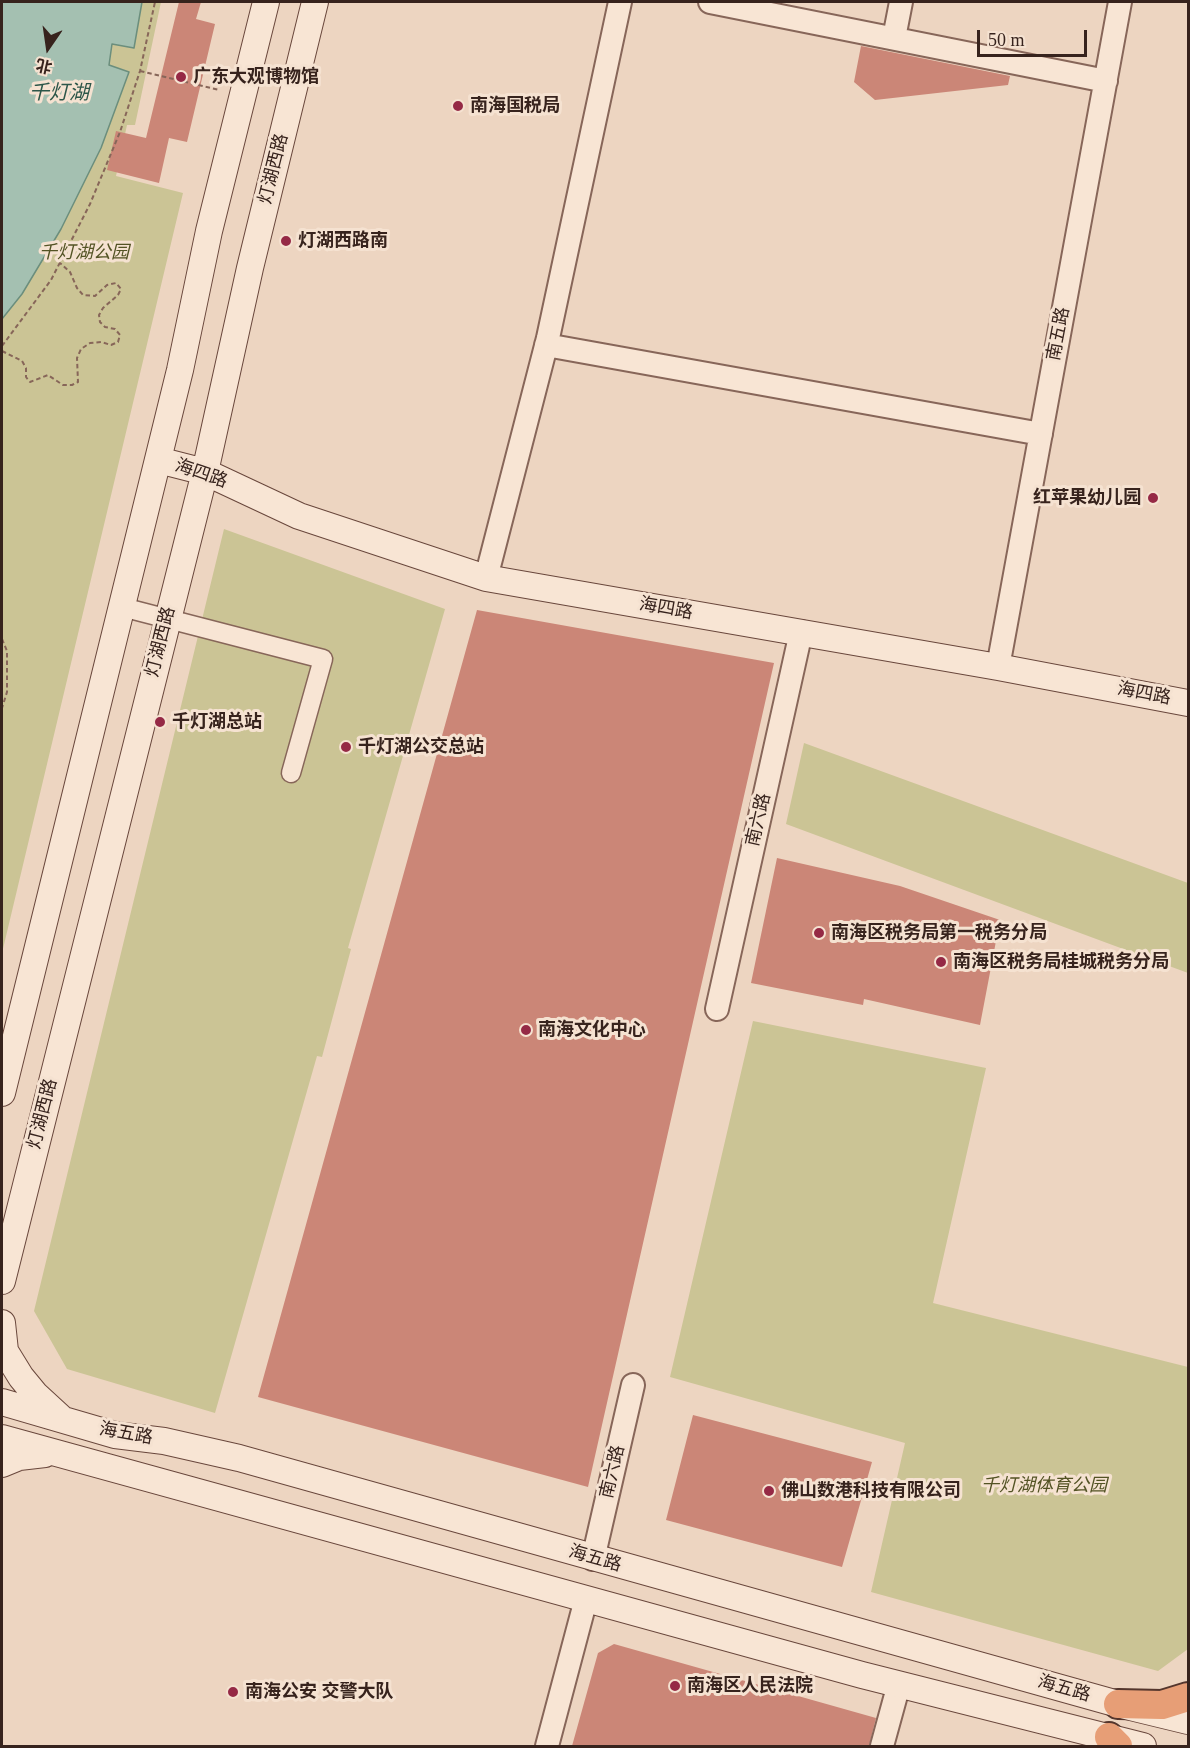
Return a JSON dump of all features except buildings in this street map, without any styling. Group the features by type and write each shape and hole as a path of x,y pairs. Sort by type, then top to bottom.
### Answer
{"highway":[{"path":"1118,1704 1162,1705 1188,1697"}],"main road":[{"path":"2,1093 158,460 209,231 266,2"},
{"name":"灯湖西路","path":"2,1281 205,472 250,268 315,2"},
{"name":"海四路","path":"158,460 205,472 299,516 486,578 998,667 1188,703"},
{"path":"2,1323 5,1351 21,1377 35,1394 64,1421"},
{"name":"海五路","path":"2,1402 115,1435 164,1441 239,1458 593,1559 1118,1704 1188,1721"},
{"path":"2,1438 898,1684 1114,1742 1143,1746"},
{"path":"2,1464 19,1457 54,1453"}],"street":[{"path":"486,578 546,345 620,2"},
{"path":"710,2 1106,81"},
{"path":"894,38 901,2"},
{"name":"南五路","path":"998,667 1120,2"},
{"path":"546,345 1041,434"},
{"path":"122,608 323,659 291,773"},
{"name":"南六路","path":"717,1009 801,632"},
{"name":"南六路","path":"593,1559 633,1385"},
{"path":"547,1746 586,1599"},
{"path":"882,1746 898,1684"}],"path":[{"path":"2,346 51,280 90,204 116,143 140,71 155,2"},
{"path":"140,71 219,90"},
{"path":"2,351 22,361 26,368 26,377 30,382 48,375 63,385 72,386 78,382 77,358 81,349 90,343 101,342 111,345 118,342 120,335 115,329 105,327 100,322 99,315 121,289 116,283 107,285 95,296 83,295 70,272 60,262"},
{"path":"2,639 7,651 7,682 2,708"}],"green space":[{"name":"千灯湖公园","path":"2,2 161,2 135,125 127,125 116,176 183,193 2,953"},
{"path":"224,529 445,609 348,948 351,949 322,1057 317,1056 215,1413 67,1369 34,1311"},
{"path":"804,743 1188,883 1188,973 786,824"},
{"name":"千灯湖体育公园","path":"753,1021 986,1068 933,1303 1188,1367 1188,1649 1158,1671 871,1592 905,1443 670,1377"}],"water":[{"name":"千灯湖","path":"2,2 142,2 134,48 112,44 109,65 129,72 101,148 61,229 22,294 2,319"}],"place":[{"name":"广东大观博物馆","path":"181,77"},
{"name":"南海国税局","path":"458,106"},
{"name":"灯湖西路南","path":"286,241"},
{"name":"红苹果幼儿园","path":"1153,498"},
{"name":"千灯湖总站","path":"160,722"},
{"name":"千灯湖公交总站","path":"346,747"},
{"name":"南海区税务局第一税务分局","path":"819,933"},
{"name":"南海区税务局桂城税务分局","path":"941,962"},
{"name":"南海文化中心","path":"526,1030"},
{"name":"佛山数港科技有限公司","path":"769,1491"},
{"name":"南海区人民法院","path":"675,1686"},
{"name":"南海公安 交警大队","path":"233,1692"}]}
